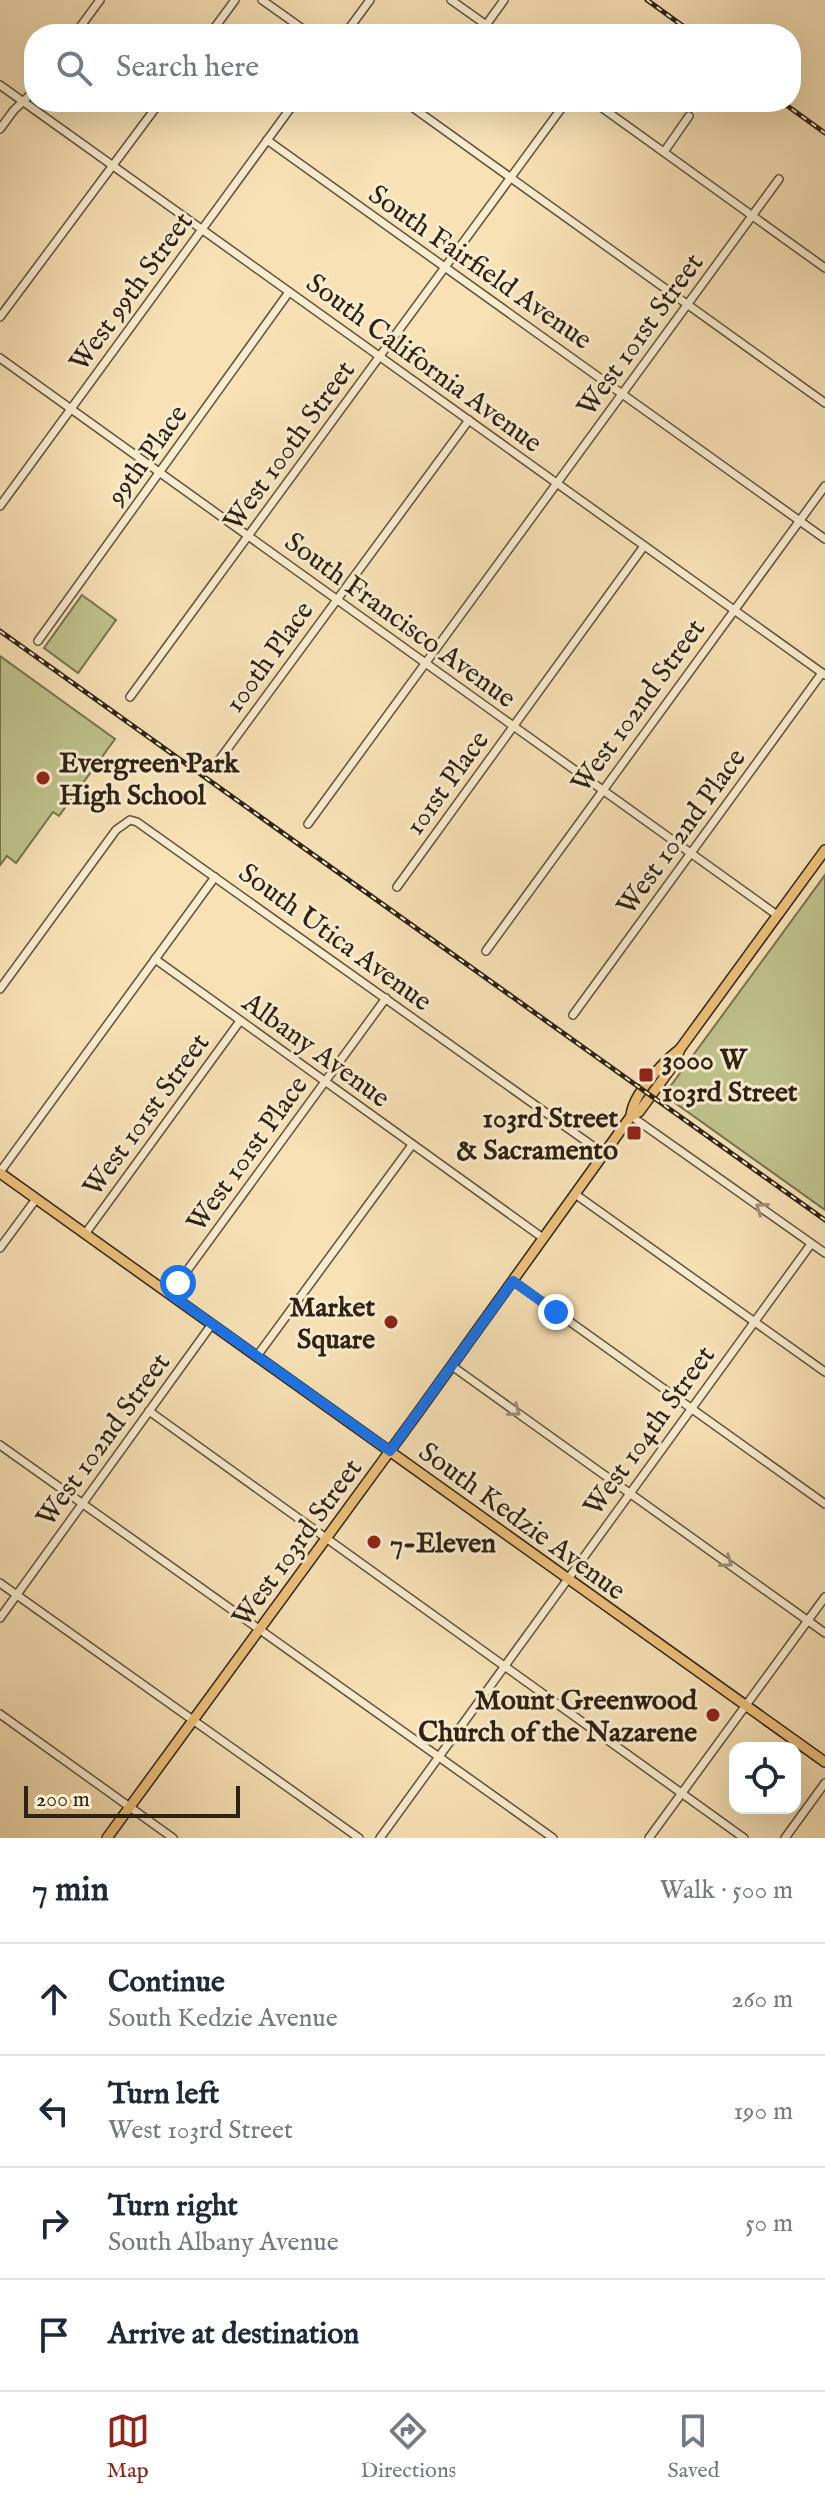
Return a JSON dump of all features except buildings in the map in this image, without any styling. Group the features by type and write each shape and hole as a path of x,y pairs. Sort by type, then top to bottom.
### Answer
{"main road":[{"name":"West 103rd Street","path":"107,1838 513,1281 631,1116 632,1107 641,1093 666,1059 680,1049 825,850"},
{"name":"South Kedzie Avenue","path":"0,1173 825,1762"}],"street":[{"path":"82,24 100,0"},
{"path":"217,24 235,0"},
{"path":"262,0 296,24"},
{"path":"352,24 370,0"},
{"path":"451,0 485,24"},
{"path":"487,24 504,0"},
{"name":"South California Avenue","path":"0,85 23,101"},
{"path":"0,129 23,101"},
{"name":"South California Avenue","path":"38,112 824,674"},
{"path":"0,317 153,112"},
{"name":"West 99th Street","path":"0,506 288,112"},
{"path":"419,112 825,403"},
{"name":"West 100th Street","path":"130,697 559,112"},
{"path":"608,112 825,268"},
{"path":"664,152 689,116"},
{"name":"South Fairfield Avenue","path":"267,140 825,539"},
{"name":"West 101st Street","path":"308,824 779,179"},
{"name":"99th Place","path":"38,641 289,292"},
{"name":"South Francisco Avenue","path":"0,358 777,915"},
{"name":"100th Place","path":"217,763 469,420"},
{"name":"West 102nd Street","path":"486,951 825,486"},
{"name":"101st Place","path":"397,887 644,546"},
{"name":"West 102nd Place","path":"573,1015 824,674"},
{"name":"South Utica Avenue","path":"0,989 116,830 130,820 145,826 604,1154"},
{"path":"0,1173 215,877"},
{"name":"Albany Avenue","path":"155,959 543,1238"},
{"name":"West 101st Place","path":"170,1294 386,998"},
{"name":"West 101st Street","path":"85,1234 240,1021"},
{"path":"631,1116 825,1253"},
{"path":"257,1356 412,1145"},
{"path":"575,1194 825,1372"},
{"path":"0,1248 36,1199"},
{"name":"West 104th Street","path":"380,1838 811,1244"},
{"path":"513,1281 825,1504"},
{"name":"West 102nd Street","path":"0,1618 212,1324"},
{"path":"452,1366 825,1633"},
{"path":"149,1411 744,1838"},
{"path":"0,1445 553,1838"},
{"path":"0,1583 359,1838"},
{"path":"649,1838 825,1597"},
{"path":"0,1714 173,1838"},
{"path":"785,1838 825,1783"}],"green space":[{"path":"82,595 116,620 78,673 44,648"},
{"name":"Evergreen Park High School","path":"0,656 115,739 59,816 53,812 16,863 7,856 0,865"},
{"path":"825,875 825,1210 664,1095"}],"railway":[{"path":"647,0 680,24"},
{"path":"796,112 825,133"},
{"path":"0,631 825,1220"}],"place":[{"name":"Evergreen Park High School","path":"43,778"},
{"name":"3000 W 103rd Street","path":"646,1075"},
{"name":"103rd Street & Sacramento","path":"634,1133"},
{"name":"Market Square","path":"391,1322"},
{"name":"7-Eleven","path":"374,1542"},
{"name":"Mount Greenwood Church of the Nazarene","path":"713,1715"}],"route":[{"path":"178,1283 170,1294 390,1451 513,1281 556,1312"}]}
